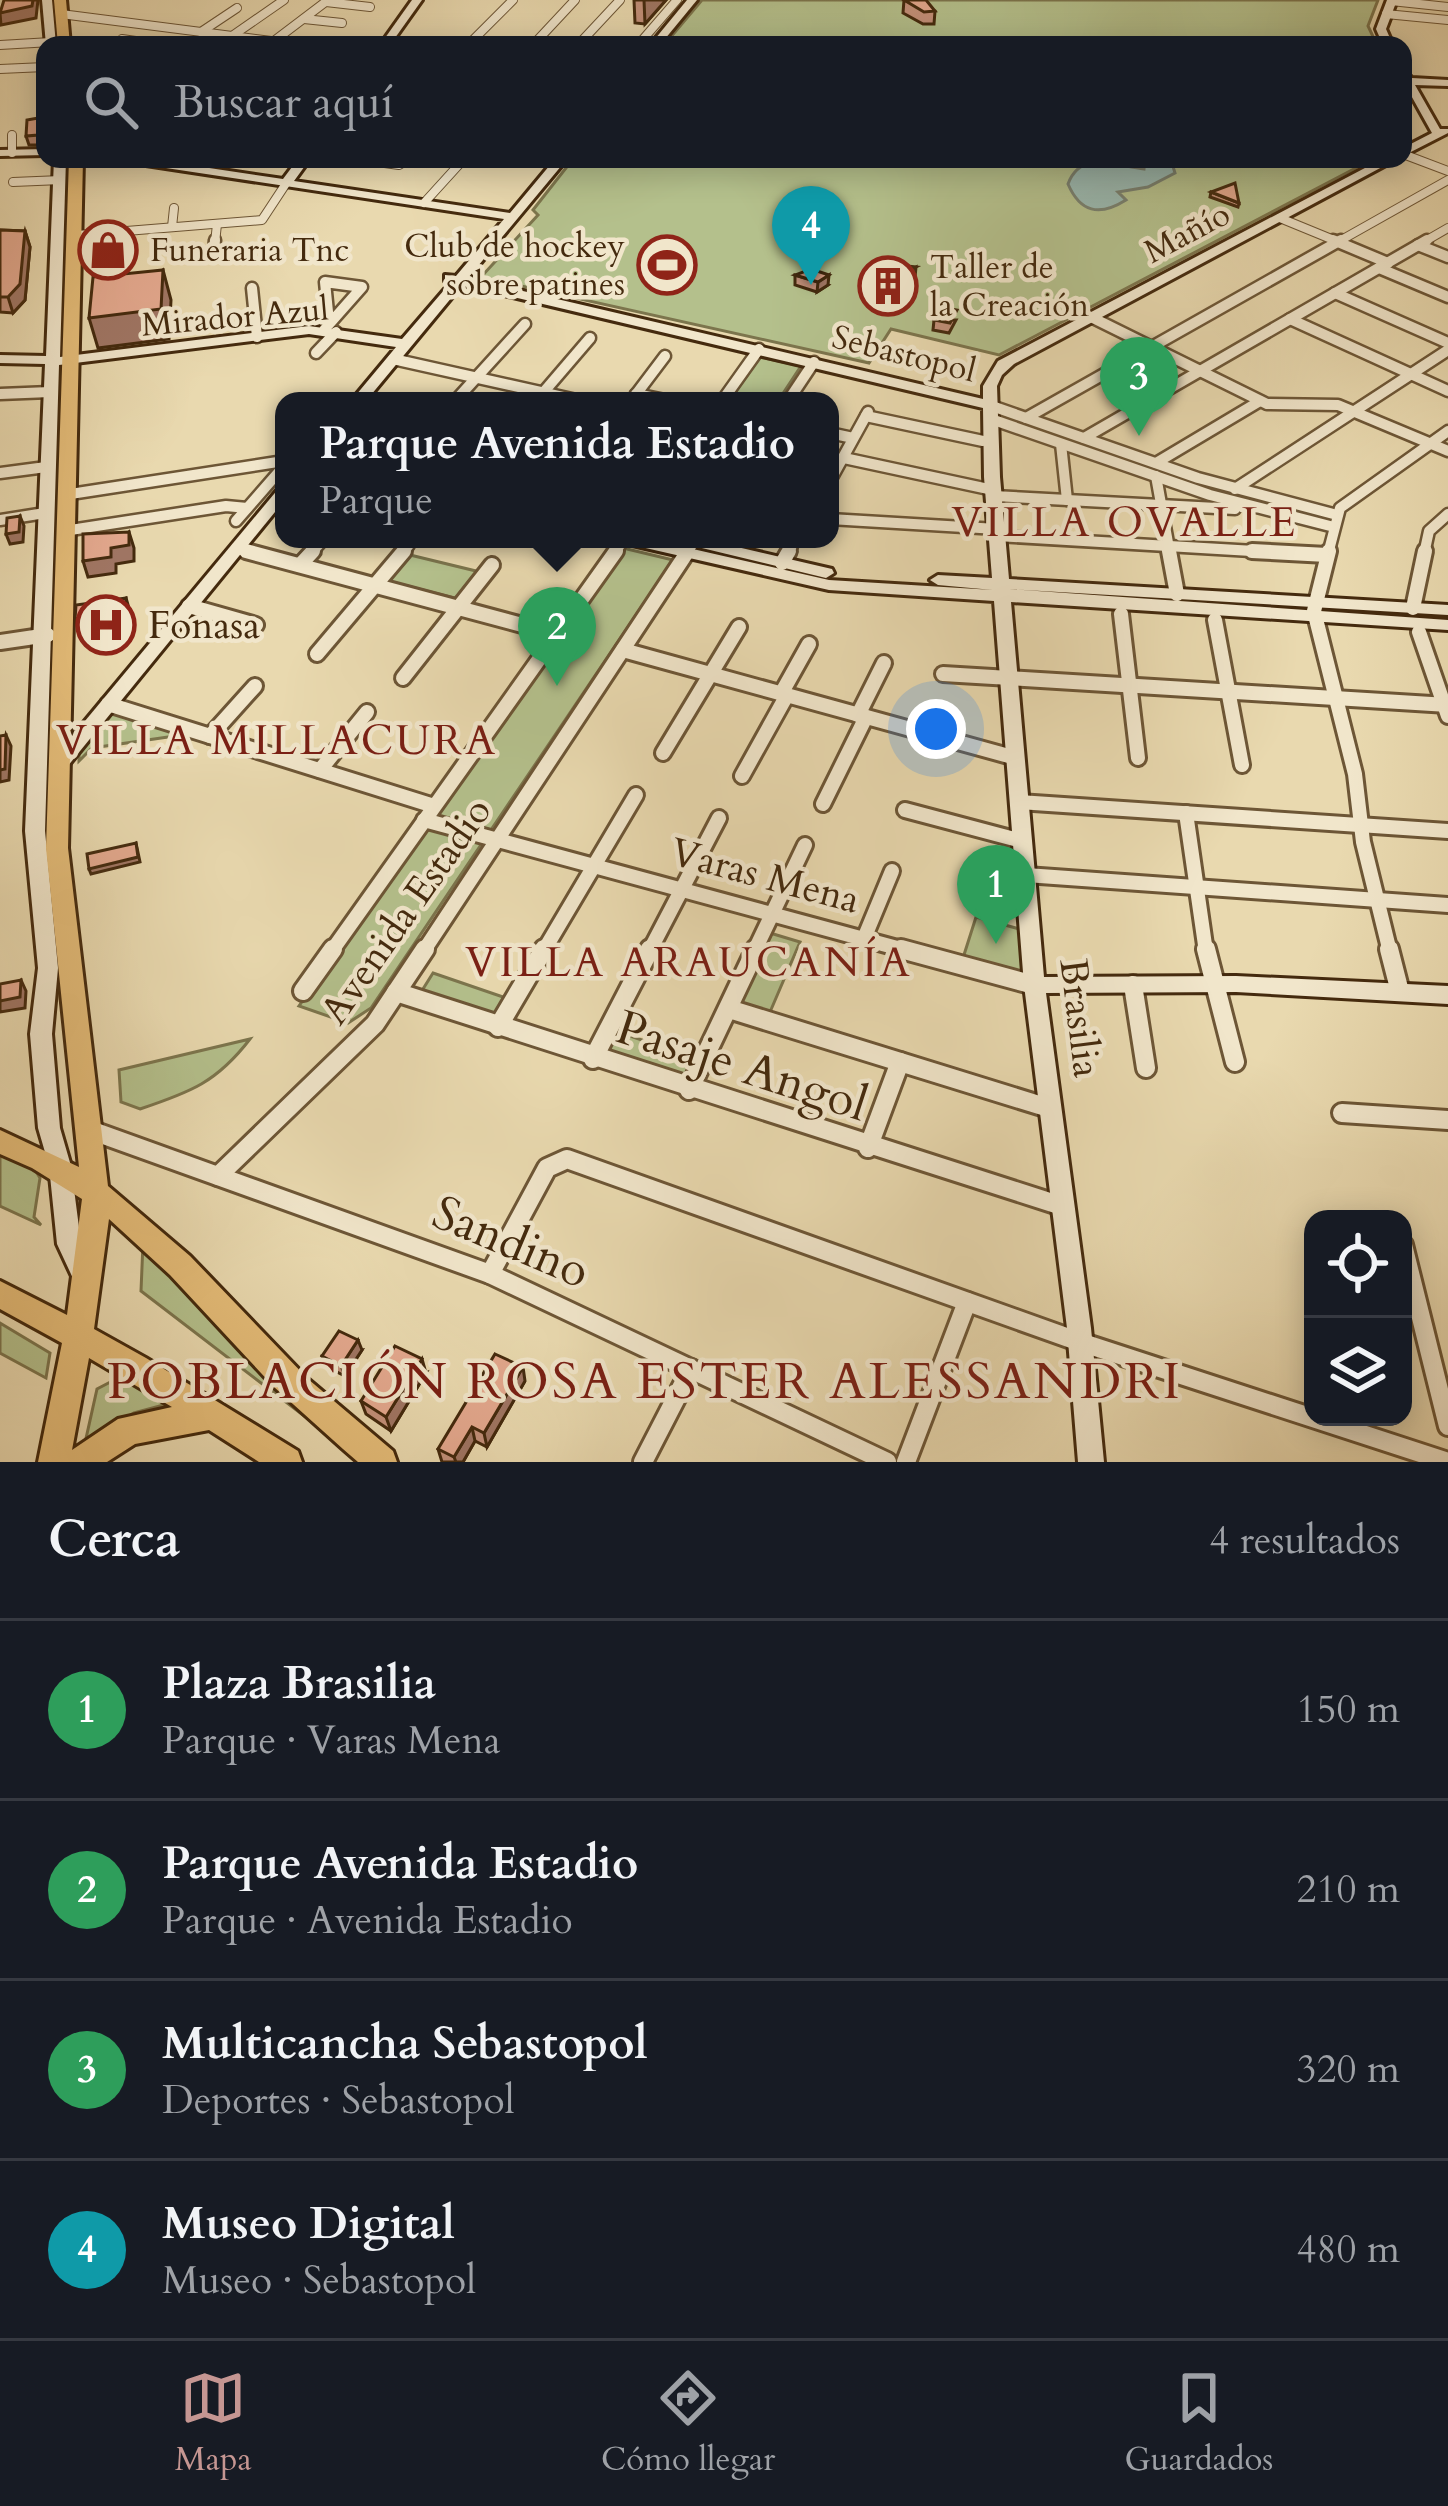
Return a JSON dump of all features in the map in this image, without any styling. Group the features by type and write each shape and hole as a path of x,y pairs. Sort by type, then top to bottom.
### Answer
{"main road":[{"path":"49,0 60,9"},
{"path":"53,1462 94,1253 96,1189 61,906 61,762 53,634 64,531 57,363 75,268 69,233 75,168"},
{"path":"45,518 64,495"},
{"path":"0,1142 60,1166 147,1231 304,1395 382,1462"},
{"path":"0,1294 287,1462"},
{"path":"80,1462 129,1430 212,1415"}],"street":[{"path":"49,0 56,36"},
{"path":"60,9 232,36 284,0"},
{"path":"391,36 417,0"},
{"path":"477,36 513,0"},
{"path":"541,36 574,0"},
{"path":"586,36 620,0"},
{"path":"653,36 677,0"},
{"path":"655,36 692,0"},
{"path":"281,36 327,1 370,7"},
{"path":"1390,5 1448,7"},
{"path":"1390,5 1448,20"},
{"path":"1384,36 1381,29 1390,5"},
{"path":"201,32 237,8"},
{"path":"304,19 342,23"},
{"path":"178,36 188,30"},
{"path":"0,45 36,44"},
{"path":"0,69 36,68"},
{"path":"1412,77 1448,83"},
{"path":"1412,85 1443,132 1412,149"},
{"path":"12,135 6,153 36,152"},
{"path":"1412,158 1448,176"},
{"path":"60,168 69,233 50,392 45,518 53,634 35,831 48,968 41,1034 49,1128 60,1166 69,1244 86,1279"},
{"path":"189,168 514,217"},
{"path":"69,233 267,218 297,168"},
{"path":"424,203 456,168"},
{"path":"352,392 502,231 554,168"},
{"name":"Mañío","path":"993,488 983,441 987,409 994,377 1010,361 1374,168"},
{"path":"1026,418 1448,176"},
{"path":"13,182 61,180"},
{"path":"172,227 174,208"},
{"path":"1280,218 1448,297"},
{"path":"214,250 217,224"},
{"path":"1084,438 1448,228"},
{"path":"1418,245 1448,257"},
{"name":"Sebastopol","path":"455,279 814,362 1026,418 1264,510 1335,521"},
{"path":"316,353 362,286 325,282 330,328"},
{"path":"253,288 257,337"},
{"path":"1234,489 1448,346 1335,293"},
{"path":"1091,317 1260,400 1282,406 1329,403 1448,452"},
{"path":"1290,319 1448,391"},
{"path":"464,392 525,324"},
{"name":"Mirador Azul","path":"0,363 57,363 330,328 400,343"},
{"path":"544,392 590,338"},
{"path":"366,392 394,359 400,343"},
{"path":"728,392 759,349"},
{"path":"637,392 665,356"},
{"path":"394,359 523,392"},
{"path":"794,392 814,362"},
{"path":"0,394 50,392"},
{"path":"1177,594 1156,470 1260,400"},
{"name":"Mañío","path":"987,409 1002,589"},
{"name":"Sebastopol","path":"987,409 1061,444 1335,521"},
{"path":"839,466 868,413 983,441"},
{"path":"1400,992 1360,824 1357,782 1314,609 1342,505 1448,431"},
{"path":"839,435 853,438"},
{"path":"1061,444 1067,500"},
{"path":"844,458 1067,500 1264,510"},
{"path":"64,495 275,465"},
{"path":"0,473 46,467"},
{"path":"236,521 275,475"},
{"path":"61,762 275,502"},
{"path":"64,531 226,506 248,508"},
{"path":"1413,608 1429,531 1448,514"},
{"path":"0,520 45,518"},
{"path":"839,520 1327,555"},
{"path":"236,548 556,634"},
{"path":"300,565 316,548"},
{"path":"317,654 407,548"},
{"name":"Avenida Estadio","path":"303,991 619,548"},
{"name":"Avenida Estadio","path":"218,1176 359,1042 497,841 687,548"},
{"path":"706,548 815,583 1177,594 1448,625"},
{"path":"713,548 842,575 1002,589 1314,609 1448,610"},
{"path":"782,563 791,548"},
{"path":"403,679 492,566"},
{"name":"Brasilia","path":"1002,589 1034,986 1065,1208 1091,1462"},
{"path":"189,606 256,625"},
{"path":"1121,614 1138,758"},
{"path":"1215,620 1242,765"},
{"path":"663,753 739,627"},
{"path":"944,674 1447,709 1419,632"},
{"path":"0,642 53,634"},
{"path":"742,776 809,644"},
{"path":"623,650 1016,758"},
{"path":"823,804 884,663"},
{"path":"210,736 255,686"},
{"name":"Varas Mena","path":"108,704 320,770 497,841 1034,986 1215,983 1448,995"},
{"path":"320,770 367,712"},
{"path":"498,1027 636,795"},
{"path":"1019,802 1448,831"},
{"path":"905,810 1022,841"},
{"path":"1186,813 1215,983 1234,1062"},
{"path":"592,1058 719,818"},
{"path":"689,1090 805,845"},
{"path":"863,941 892,871"},
{"path":"1026,875 1448,905"},
{"path":"1132,985 1146,1068"},
{"name":"Pasaje Angol","path":"396,992 1065,1208"},
{"path":"729,1009 1052,1109"},
{"path":"868,1148 900,1062"},
{"path":"1342,1113 1448,1120"},
{"name":"Sandino","path":"90,1130 490,1274 886,1462"},
{"path":"490,1274 547,1168 558,1160 572,1160 1080,1342 1448,1462"},
{"path":"1412,1281 1448,1426"},
{"path":"906,1462 967,1303"},
{"path":"643,1462 691,1369"}],"green space":[{"path":"702,0 1378,0 1368,26 1373,36 672,36"},
{"path":"566,168 1356,168 999,355 891,329 869,363 481,277 538,215 533,210"},
{"path":"760,357 801,366 784,392 735,392"},
{"path":"623,548 673,560 371,1008 348,1023 299,1006"},
{"path":"406,554 480,572 458,599 384,580"},
{"path":"110,711 182,735 92,748 79,761 79,747"},
{"path":"976,917 1023,930 1026,975 963,958"},
{"path":"770,933 800,942 770,1012 738,1002"},
{"path":"433,973 509,999 494,1023 418,997"},
{"path":"615,1031 696,1058 683,1083 602,1056"},
{"path":"250,1039 226,1066 189,1091 140,1109 121,1102 119,1070"},
{"path":"0,1154 34,1168 40,1178 34,1217 41,1225 0,1206"},
{"path":"143,1243 311,1418 312,1422 141,1291"},
{"path":"0,1323 50,1353 46,1378 0,1353"},
{"path":"120,1377 134,1379 171,1403 134,1413 85,1443 97,1389"}],"water":[{"path":"1079,168 1174,168 1175,173 1148,187 1118,192 1126,200 1107,209 1085,206 1068,184"}],"building":[{"path":"4,0 33,0 32,6 0,13"},
{"path":"904,0 926,0 935,11 924,12"},
{"path":"36,118 36,135 26,136 27,120"},
{"path":"1235,183 1239,203 1211,192"},
{"path":"0,230 25,231 20,284 8,297 0,297"},
{"path":"898,265 916,267 878,286 874,279"},
{"path":"811,269 829,275 818,282 795,275"},
{"path":"163,270 161,309 89,318 93,277"},
{"path":"941,307 957,310 950,323 934,320"},
{"path":"20,516 19,532 6,534 7,518"},
{"path":"129,532 129,545 111,548 111,557 83,561 83,534"},
{"path":"126,598 125,612 75,619 76,605"},
{"path":"6,735 5,769 0,770 0,736"},
{"path":"136,843 138,857 89,869 87,854"},
{"path":"21,980 20,997 0,1001 0,984"},
{"path":"339,1331 358,1340 341,1366 322,1356"},
{"path":"395,1346 422,1359 386,1417 361,1401"},
{"path":"495,1354 523,1367 484,1433 472,1427 454,1457 438,1449"}],"place":[{"name":"Funeraria Tnc","path":"108,250"},
{"name":"Club de hockey sobre patines","path":"667,265"},
{"name":"Museo Digital","path":"811,285"},
{"name":"Taller de la Creación","path":"888,286"},
{"name":"Multicancha Sebastopol","path":"1139,436"},
{"name":"Fonasa","path":"106,625"},
{"name":"Parque Avenida Estadio","path":"557,686"},
{"name":"Plaza Brasilia","path":"996,944"}],"district":[{"name":"VILLA OVALLE","path":"1125,522"},
{"name":"VILLA MILLACURA","path":"277,740"},
{"name":"VILLA ARAUCANÍA","path":"689,962"},
{"name":"POBLACIÓN ROSA ESTER ALESSANDRI","path":"645,1382"}]}
